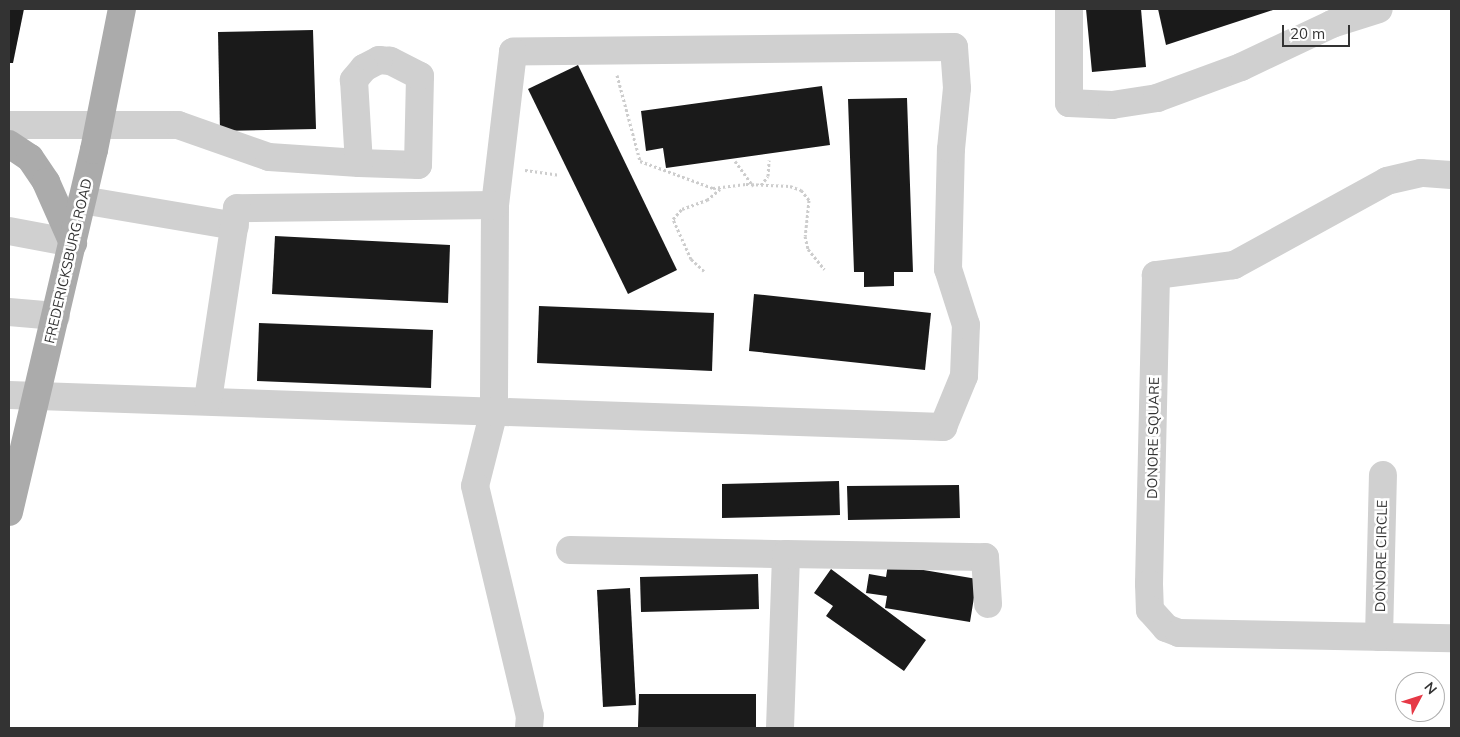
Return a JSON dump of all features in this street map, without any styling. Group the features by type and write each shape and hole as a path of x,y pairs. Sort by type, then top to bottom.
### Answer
{"main road":[{"name":"FREDERICKSBURG ROAD","path":"9,512 100,124 122,9"},
{"path":"9,144 30,158 46,182 73,243"}],"street":[{"path":"1069,9 1069,103 1112,105 1157,98 1241,67 1332,24 1379,9"},
{"path":"9,394 208,400 494,411 944,427 964,376 966,325 948,269 951,149 957,88 954,47 513,52 495,205 494,411 475,486 530,716 529,728"},
{"path":"9,124 178,125 269,156 359,163"},
{"name":"DONORE SQUARE","path":"1451,175 1421,173 1387,181 1234,265 1156,275 1150,610 1166,628 1179,633 1451,638"},
{"path":"82,200 234,226"},
{"path":"208,400 237,208 495,205"},
{"path":"9,231 73,243"},
{"path":"9,312 56,316"},
{"name":"DONORE CIRCLE","path":"1379,637 1382,475"},
{"path":"570,550 985,557 988,604"},
{"path":"780,728 786,554"}],"path":[{"path":"613,51 623,106 640,161 721,189"},
{"path":"761,186 768,176 769,160"},
{"path":"735,161 753,186"},
{"path":"499,172 533,170 559,175"},
{"path":"704,271 691,259 673,219 682,209 707,200 721,189 746,184 753,186 790,186 801,190 809,200 805,236 808,249 824,269"}],"building":[{"path":"9,9 24,9 13,63 9,63"},
{"path":"1086,9 1141,9 1146,67 1092,72"},
{"path":"1158,9 1276,9 1166,45"},
{"path":"313,30 316,129 220,131 218,32"},
{"path":"578,65 677,270 628,294 528,89"},
{"path":"822,86 830,145 666,168 663,148 646,151 641,111"},
{"path":"907,98 913,272 894,272 894,286 864,287 864,272 854,272 848,99"},
{"path":"275,236 450,245 448,303 272,294"},
{"path":"754,294 931,313 925,370 749,351"},
{"path":"539,306 714,313 712,371 537,363"},
{"path":"259,323 433,330 431,388 257,381"},
{"path":"839,481 840,515 722,518 722,484"},
{"path":"959,485 960,518 848,520 847,486"},
{"path":"888,564 977,579 970,622 885,608 887,596 866,593 869,574 886,577"},
{"path":"831,569 926,640 904,671 826,616 833,606 814,593"},
{"path":"758,574 759,609 641,612 640,577"},
{"path":"630,588 636,705 603,707 597,590"},
{"path":"639,694 756,694 756,727 638,727"}]}
